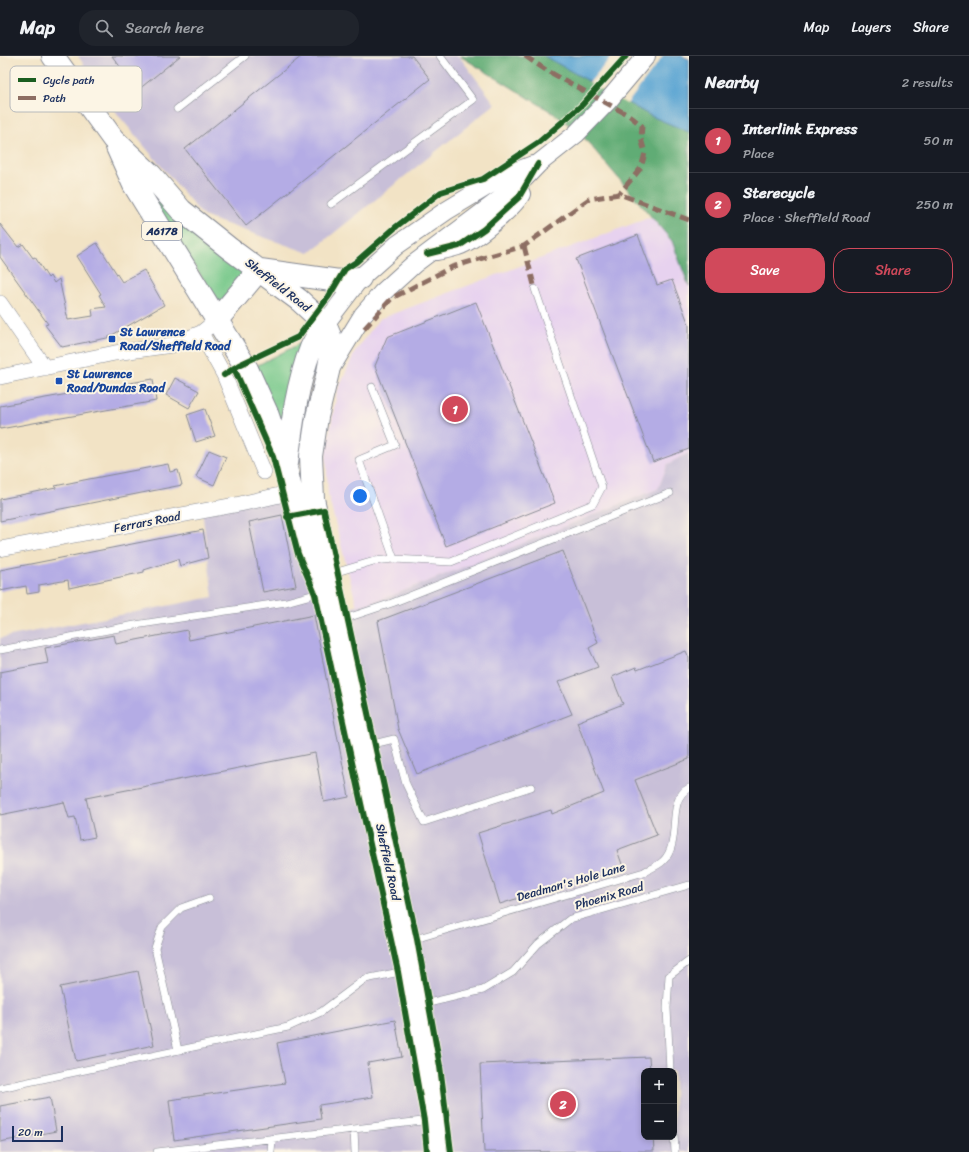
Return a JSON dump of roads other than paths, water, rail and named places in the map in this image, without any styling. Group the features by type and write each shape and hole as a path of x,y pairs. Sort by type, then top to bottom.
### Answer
{"main road":[{"name":"Sheffield Road","path":"53,56 60,66"},
{"name":"Sheffield Road","path":"93,112 113,139 134,185 209,327 247,369 267,413 286,468 293,492 303,540 326,583"},
{"name":"Sheffield Road","path":"113,139 152,175 186,215 299,300 325,324 330,336 332,350 317,417 311,456 313,499 320,530 326,583 336,622 412,970 418,1005 436,1152"},
{"path":"209,327 259,270 339,281 360,278"},
{"path":"286,468 291,429 303,372 312,346 325,324"},
{"path":"293,492 304,484 311,456"}],"street":[{"path":"328,372 363,315 382,293 427,254 514,189 538,164 576,134 608,101 646,56"},
{"path":"325,324 360,278 397,245 446,211 504,176 538,164"},
{"path":"0,303 45,368"},
{"path":"0,377 116,353 172,345 209,327"},
{"name":"Sheffield Road","path":"209,327 224,375 264,472"},
{"name":"Ferrars Road","path":"0,549 240,504 293,492"}],"lane":[{"path":"177,109 245,56"},
{"path":"331,204 473,100 440,56"},
{"path":"0,650 135,625 286,602 374,561 394,559 451,562 593,504 602,487 535,289"},
{"path":"372,387 395,445 359,460 394,559"},
{"path":"336,622 392,603 670,493"},
{"path":"363,747 394,739 406,784 424,822 530,787"},
{"name":"Deadman's Hole Lane","path":"406,942 644,872 663,861 672,847 676,804 683,791 689,788"},
{"name":"Phoenix Road","path":"418,1005 483,990 513,972 538,944 570,919 689,885"},
{"path":"178,1050 155,948 162,927 181,908 209,898"},
{"path":"670,1068 667,1008 670,976 689,961"},
{"path":"0,1088 288,1027 321,1012 365,979 412,970"},
{"path":"157,1152 432,1120"},
{"path":"354,1129 355,1152"},
{"path":"271,1152 272,1139"},
{"path":"674,1140 675,1152"}],"water":[{"path":"544,56 682,56 689,59 689,132 651,116"}],"place":[{"name":"St Lawrence Road/Sheffield Road","path":"112,339"},
{"name":"St Lawrence Road/Dundas Road","path":"59,381"},
{"name":"Interlink Express","path":"455,409"},
{"name":"Sterecycle","path":"563,1104"}]}
